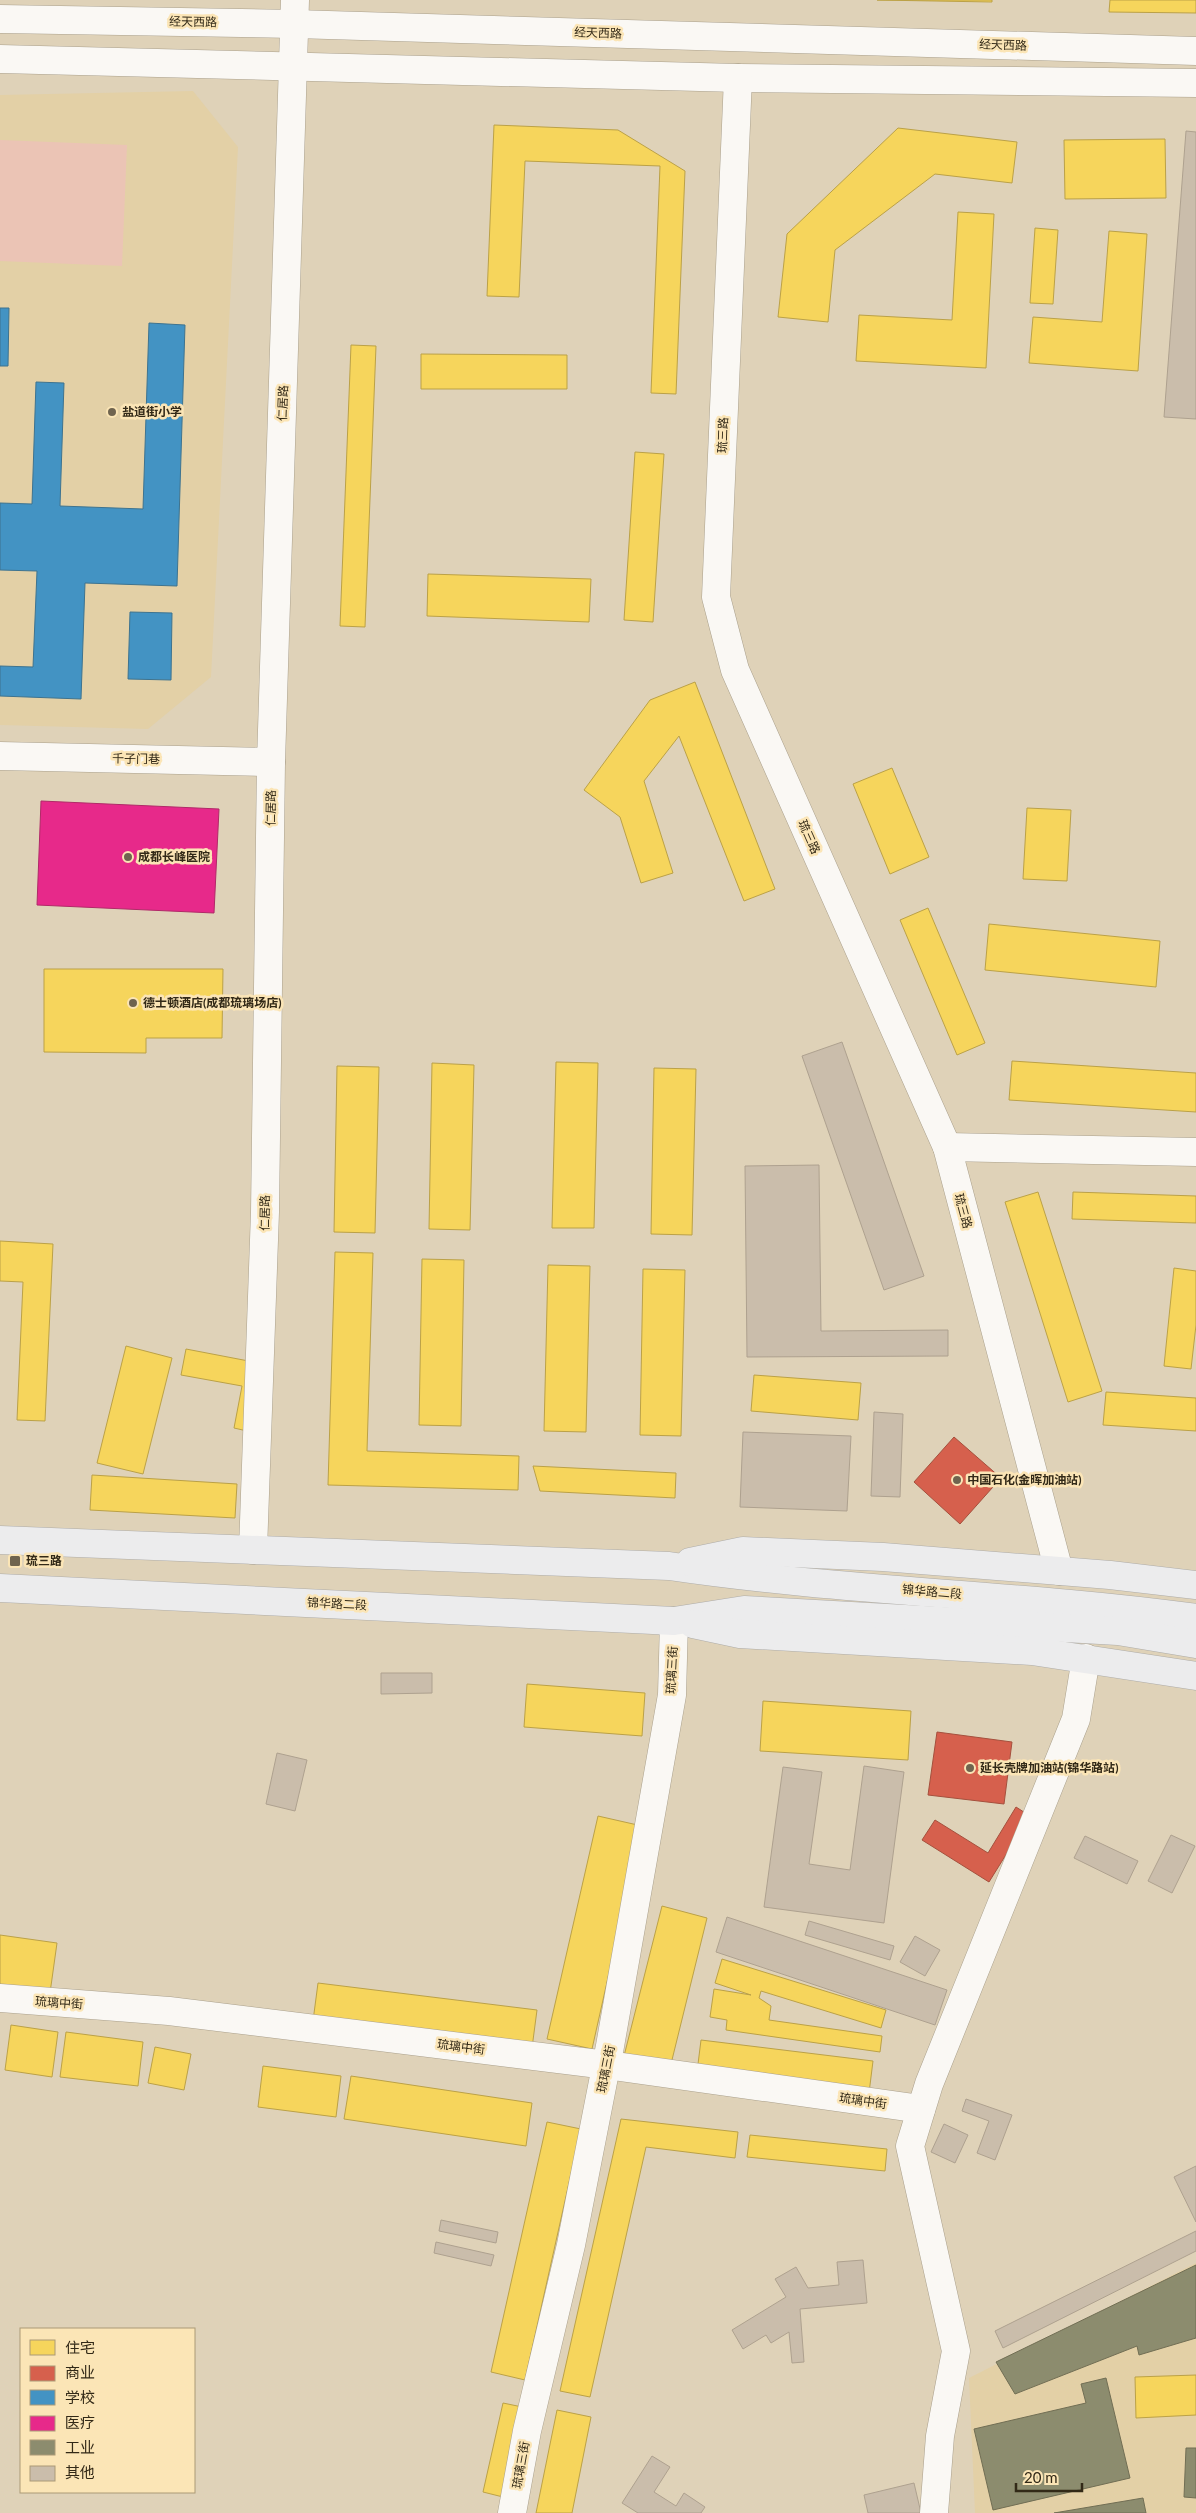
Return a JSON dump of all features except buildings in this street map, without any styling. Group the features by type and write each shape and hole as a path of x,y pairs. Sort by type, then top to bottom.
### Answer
{"main road":[{"name":"锦华路二段","path":"0,1540 669,1566 746,1577 1107,1606 1196,1618"},
{"name":"锦华路二段","path":"669,1566 743,1551 883,1557 1059,1571 1196,1585"},
{"name":"锦华路二段","path":"0,1588 674,1620 740,1634 1032,1650 1196,1676"},
{"name":"锦华路二段","path":"674,1620 744,1610 1118,1631 1196,1644"}],"street":[{"name":"经天西路","path":"0,19 295,12 1196,51"},
{"name":"仁居路","path":"253,1550 265,1212 271,762 295,12"},
{"path":"0,59 738,78 1196,83"},
{"name":"琉三路","path":"738,78 716,598 735,670 947,1147 1059,1571"},
{"name":"千子门巷","path":"0,756 271,762"},
{"path":"947,1147 1196,1152"},
{"name":"琉璃三街","path":"512,2513 527,2431 572,2244 607,2065 672,1695 674,1620"},
{"path":"934,2513 940,2436 956,2351 910,2146 929,2084 1076,1719 1086,1658"},
{"name":"琉璃中街","path":"0,1998 169,2012 607,2065 921,2109"}],"shaded area":[{"name":"盐道街小学","path":"193,91 238,147 211,677 148,729 0,725 0,95"},
{"path":"0,140 127,145 122,266 0,261"},
{"path":"1196,2263 1196,2513 975,2513 969,2378"}],"place":[{"name":"盐道街小学","path":"112,412"},
{"name":"成都长峰医院","path":"128,857"},
{"name":"德士顿酒店(成都琉璃场店)","path":"133,1003"},
{"name":"中国石化(金晖加油站)","path":"957,1480"},
{"name":"琉三路","path":"15,1561"},
{"name":"延长壳牌加油站(锦华路站)","path":"970,1768"}]}
